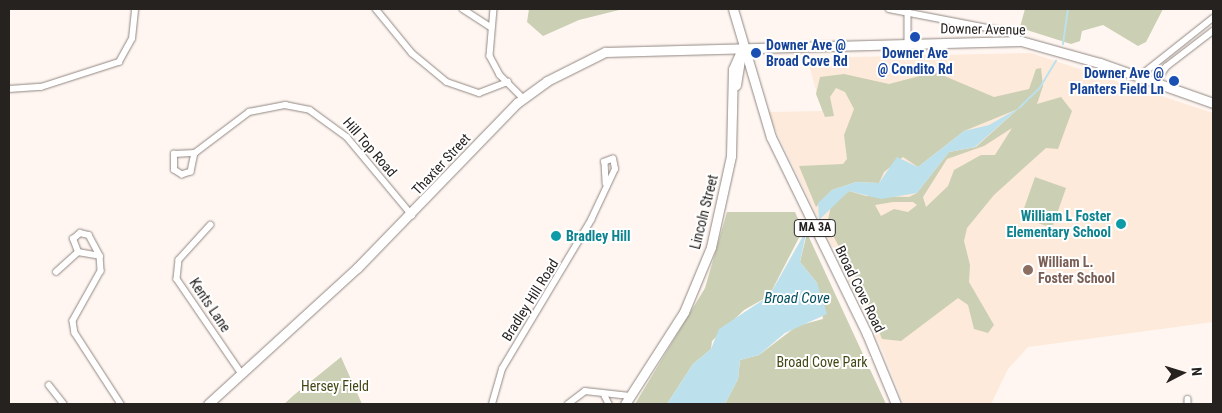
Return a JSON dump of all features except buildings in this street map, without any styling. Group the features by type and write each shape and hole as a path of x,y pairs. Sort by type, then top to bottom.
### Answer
{"street":[{"path":"9,89 41,87 107,70 119,62 130,46 134,9"},
{"path":"376,9 412,53 447,82 479,93 508,82"},
{"path":"463,9 491,27"},
{"path":"494,9 490,56 508,82 523,98"},
{"name":"MA 3A","path":"733,9 742,49"},
{"path":"889,9 921,11 1008,32 1021,41"},
{"path":"908,10 908,43"},
{"path":"1140,76 1213,18"},
{"path":"1156,82 1166,67 1213,31"},
{"name":"Downer Avenue","path":"742,49 1021,41 1140,76 1213,103"},
{"name":"Lincoln Street","path":"628,400 684,312 706,264 731,156 734,94 732,69 742,49"},
{"name":"Thaxter Street","path":"208,404 412,215 523,98 605,52 742,49"},
{"name":"Broad Cove Road","path":"742,49 771,137 867,334 896,404"},
{"name":"Hill Top Road","path":"195,153 191,172 182,175 174,170 174,154 195,153 238,118 259,108 285,105 310,110 347,137 412,215"},
{"name":"Bradley Hill Road","path":"492,404 502,370 585,232 606,183"},
{"name":"Kents Lane","path":"211,225 179,260 177,278 242,374"},
{"path":"78,252 73,239 80,233 89,235 100,256 98,282 73,321 75,333 121,404"},
{"path":"78,252 100,256"},
{"path":"56,272 78,252"},
{"path":"49,385 64,404"},
{"path":"568,404 585,391 628,400"},
{"path":"604,396 609,404"}],"shaded area":[{"name":"William L. Foster School","path":"1031,53 1213,113 1213,322 1028,347 1008,369 991,404 904,404 879,342 767,112 822,111 807,58"}],"green space":[{"path":"529,9 623,9 579,20 543,36 527,22"},
{"path":"1025,9 1163,9 1146,42 1138,46 1103,25 1082,31 1080,41 1071,44 1030,31 1020,27"},
{"path":"1041,68 1043,86 1037,104 1061,97 1072,111 1058,149 1046,148 994,195 967,228 964,241 970,265 969,282 994,325 988,333 974,329 968,305 958,298 901,341 882,339 863,292 827,224 831,206 849,191 866,196 909,197 917,193 949,152 976,147 1018,109 964,131 918,167 903,157 884,172 879,183 856,182 832,190 816,207 799,166 843,164 847,159 844,135 854,109 845,92 836,88 830,97 834,116 825,117 816,94 820,77 844,74 889,84 935,72 994,97 1029,89 1036,69","holes":["1012,128 995,155 981,155 954,170 948,186 926,207 923,197 947,159 984,146","893,202 913,202 917,205 908,212 894,209 881,216 875,205"]},
{"path":"1035,177 1066,188 1052,228 1021,217"},
{"path":"727,212 795,212 803,230 769,296 744,310 712,341 711,349 693,364 667,404 635,404 705,288"},
{"name":"Broad Cove Park","path":"807,233 886,404 725,404 738,379 740,360 759,355 797,326 823,319 817,283 800,262"},
{"name":"Hersey Field","path":"341,357 362,404 284,404 294,395"}],"water":[{"path":"1019,108 975,147 949,152 917,193 881,199 849,191 819,220 818,203 832,190 856,182 879,183 897,157 918,167 964,131 989,125"},
{"name":"Broad Cove","path":"807,229 800,262 817,283 827,314 785,333 759,355 740,360 738,379 725,404 667,404 693,364 711,349 719,329 769,296"}],"waterway":[{"path":"1063,44 1068,9"},
{"path":"1019,108 1039,89 1056,61"}],"place":[{"name":"Downer Ave @ Condito Rd","path":"915,37"},
{"name":"Downer Ave @ Broad Cove Rd","path":"756,53"},
{"name":"Downer Ave @ Planters Field Ln","path":"1174,81"},
{"name":"William L Foster Elementary School","path":"1121,224"},
{"name":"Bradley Hill","path":"556,236"},
{"name":"William L. Foster School","path":"1028,270"}]}
